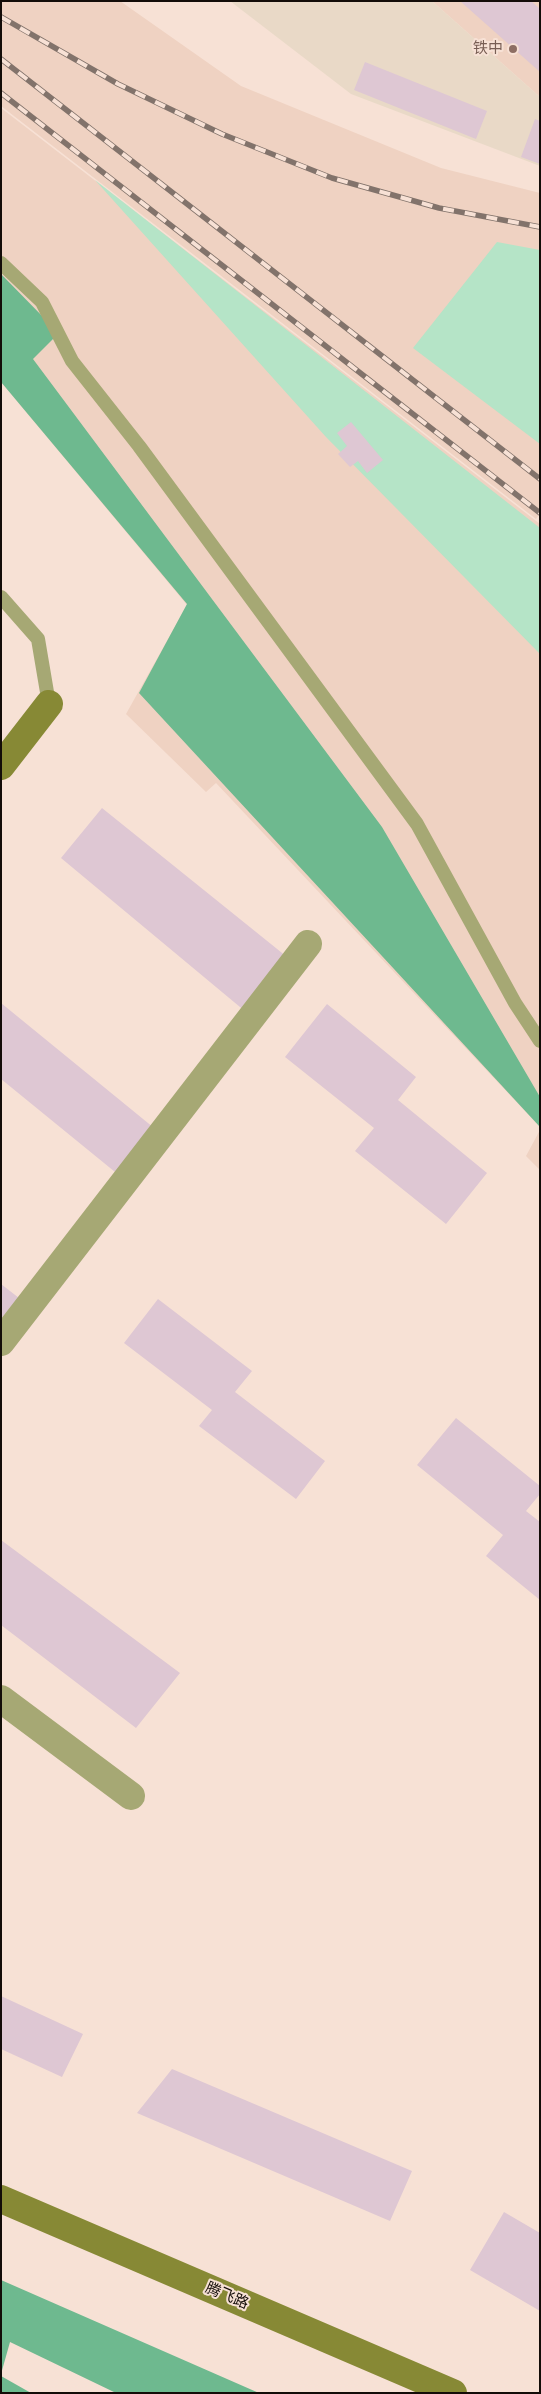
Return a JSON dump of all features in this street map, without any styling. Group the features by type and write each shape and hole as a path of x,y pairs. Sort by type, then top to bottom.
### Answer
{"street":[{"path":"1,766 49,704"},
{"path":"1,1342 308,944"},
{"path":"1,1699 131,1796"},
{"name":"腾飞路","path":"1,2199 453,2393"}],"lane":[{"path":"1,263 42,302 72,362 139,446 417,824 515,1003 540,1041"},
{"path":"1,596 38,639 49,704"}],"shaded area":[{"path":"1,1 120,1 241,86 441,168 540,193 540,513 536,519 1,106"},
{"path":"230,1 432,1 540,97 540,166 351,94"},
{"name":"铁中","path":"432,1 540,1 540,97"},
{"path":"1,108 540,524 540,1127 216,783 206,792 126,714 187,605 1,382"},
{"path":"540,1130 540,1170 526,1156"}],"green space":[{"path":"95,180 540,528 540,654 326,437"},
{"path":"497,242 540,250 540,444 413,348"},
{"path":"1,274 47,321 54,338 33,359 382,827 540,1097 540,1127 139,693 187,604 1,382"},
{"path":"1,2280 259,2393 116,2393 10,2342 1,2374"},
{"path":"1,2376 31,2393 1,2393"}],"building":[{"path":"460,1 531,1 540,9 540,72"},
{"path":"365,62 487,111 476,139 354,90"},
{"path":"535,119 540,121 540,164 521,157"},
{"path":"351,422 383,460 367,473 358,461 350,467 338,454 347,446 337,433"},
{"path":"102,808 297,965 252,1017 61,858"},
{"path":"1,1003 170,1141 131,1185 1,1079"},
{"path":"327,1004 416,1077 398,1100 487,1173 446,1224 355,1151 374,1128 285,1057"},
{"path":"1,1284 19,1298 1,1319"},
{"path":"158,1299 252,1371 235,1392 325,1461 296,1499 199,1426 212,1410 124,1343"},
{"path":"456,1418 540,1486 540,1494 526,1511 540,1522 540,1600 486,1556 503,1535 417,1465"},
{"path":"1,1540 180,1673 136,1728 1,1625"},
{"path":"1,1996 83,2034 62,2077 1,2049"},
{"path":"172,2069 412,2171 390,2221 137,2113"},
{"path":"504,2212 540,2233 540,2311 470,2270"}],"railway":[{"path":"1,17 118,84 222,134 332,178 439,208 540,227"},
{"path":"1,59 540,479"},
{"path":"1,93 540,513"}],"place":[{"name":"铁中","path":"513,49"}]}
